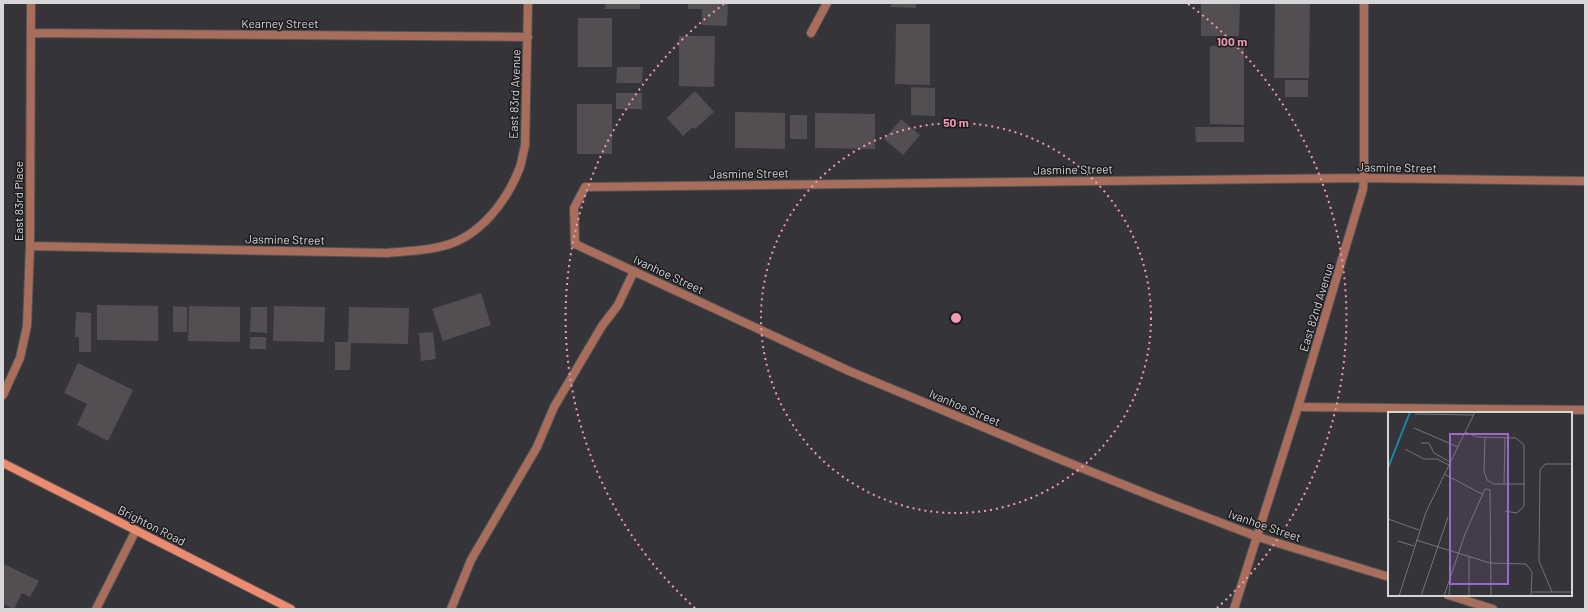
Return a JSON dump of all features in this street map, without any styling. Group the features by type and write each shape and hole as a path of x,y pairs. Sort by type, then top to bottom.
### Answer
{"street":[{"name":"East 83rd Place","path":"3,396 20,358 27,326 30,246 31,3"},
{"name":"East 83rd Avenue","path":"512,184 520,166 524,146 528,3"},
{"path":"811,33 828,3"},
{"name":"East 82nd Avenue","path":"1234,609 1258,537 1347,246 1364,178 1364,3"},
{"name":"Kearney Street","path":"31,33 528,37"},
{"name":"Jasmine Street","path":"574,208 585,187 1364,178 1585,181"},
{"name":"Jasmine Street","path":"30,246 388,253 443,246 467,236 487,220 505,198 512,184"},
{"name":"Ivanhoe Street","path":"574,208 575,244 849,371 1057,458 1258,537 1388,577"},
{"path":"451,609 471,560 537,447 554,407 602,326 618,305 634,271"},
{"path":"1298,407 1585,410"},
{"name":"Brighton Road","path":"3,463 291,609"},
{"path":"96,609 136,530"},
{"path":"1451,596 1493,609"}],"building":[{"path":"606,3 640,3 640,9 605,9"},
{"path":"688,3 728,3 727,26 702,25 702,9 688,9"},
{"path":"891,3 916,3 916,8 891,7"},
{"path":"1201,3 1240,3 1239,36 1201,36"},
{"path":"1275,3 1310,3 1309,78 1274,78"},
{"path":"578,18 612,18 612,67 578,67"},
{"path":"896,24 930,24 930,85 895,84"},
{"path":"679,36 715,36 714,87 679,86"},
{"path":"1210,46 1244,46 1244,125 1210,124"},
{"path":"617,67 643,67 642,83 616,83"},
{"path":"1285,80 1308,80 1308,97 1285,97"},
{"path":"911,87 935,88 935,116 911,115"},
{"path":"695,91 714,112 695,129 693,127 683,136 667,118"},
{"path":"616,93 642,93 642,109 616,109"},
{"path":"577,104 612,104 612,154 577,154"},
{"path":"735,112 785,113 785,149 735,148"},
{"path":"815,113 875,114 875,149 815,148"},
{"path":"790,115 807,115 807,139 790,139"},
{"path":"901,119 920,135 903,155 884,139"},
{"path":"1195,127 1244,127 1244,142 1196,142"},
{"path":"481,293 491,325 443,341 432,309"},
{"path":"97,305 158,306 158,341 97,340"},
{"path":"173,306 187,307 187,332 173,332"},
{"path":"189,306 240,307 240,342 188,341"},
{"path":"274,306 325,307 324,342 273,341"},
{"path":"251,307 267,307 267,333 250,332"},
{"path":"349,307 409,308 408,344 351,343 350,370 335,370 335,342 348,342"},
{"path":"76,312 91,313 91,352 79,352 79,337 75,337"},
{"path":"433,332 436,359 421,361 419,333"},
{"path":"250,337 266,337 266,349 250,349"},
{"path":"78,363 133,390 108,441 77,425 87,404 64,393"},
{"path":"4,564 39,581 30,597 22,593 14,609 3,604"}]}
